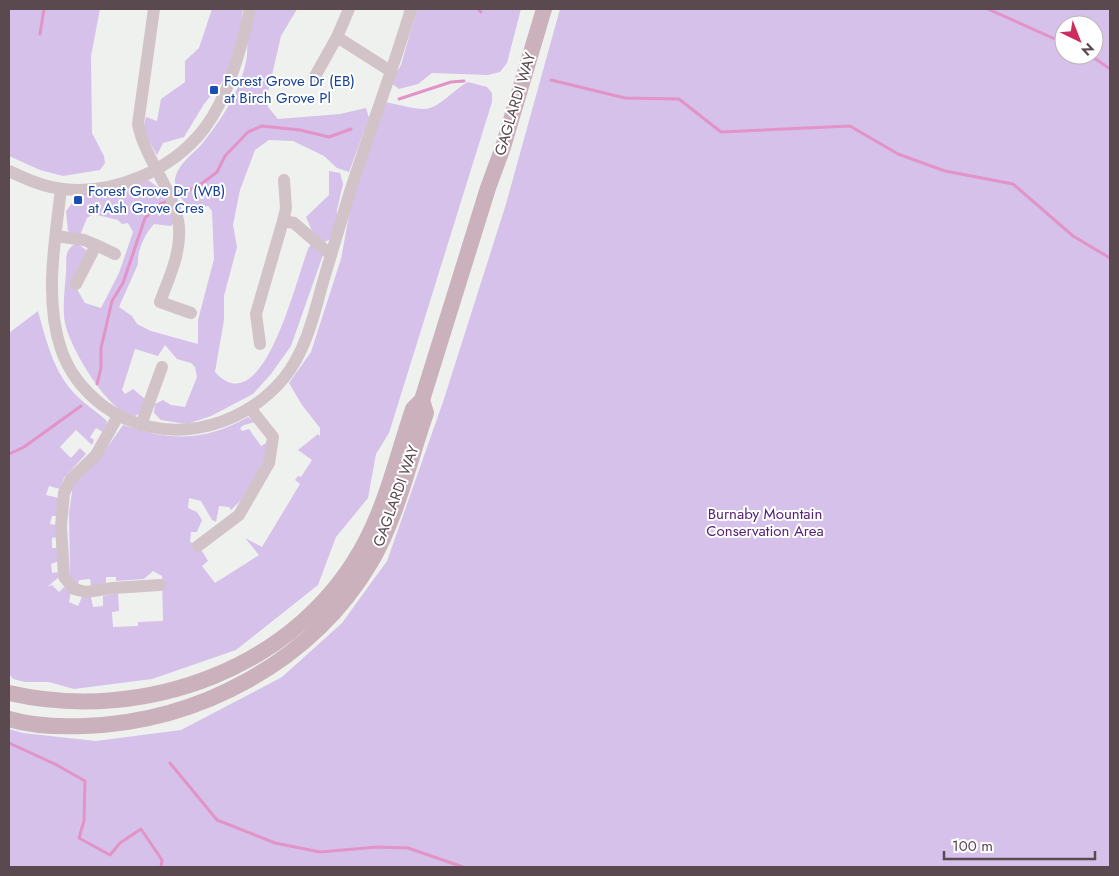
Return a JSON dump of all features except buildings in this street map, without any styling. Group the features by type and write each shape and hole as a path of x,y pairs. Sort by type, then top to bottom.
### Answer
{"main road":[{"name":"GAGLARDI WAY","path":"9,693 55,702 83,703 150,697 201,682 230,670 282,638 322,603 350,567 366,541 377,515 413,409 422,400 488,188 503,147 544,9"},
{"name":"GAGLARDI WAY","path":"9,719 66,726 107,725 147,720 185,709 222,694 286,656 315,631 340,604 370,562 387,529 426,413 422,400"}],"street":[{"path":"154,9 138,124 141,139 170,198 179,229 176,261 160,302 191,313"},
{"path":"9,171 27,179 61,189 99,189 138,178 156,170 187,148 204,128 220,102 233,67 250,9"},
{"path":"314,78 337,38 349,9"},
{"path":"61,189 51,312 61,350 77,381 92,397 118,416 141,425 171,431 198,428 250,408 284,377 297,359 311,325 331,256 392,72 410,9"},
{"path":"337,38 392,72"},
{"path":"260,344 256,314 284,221 286,208 284,180"},
{"path":"284,221 294,223 331,256"},
{"path":"56,236 84,240 115,254"},
{"path":"76,284 96,245"},
{"path":"141,425 162,368"},
{"path":"198,546 239,515 269,463 273,437 250,408"},
{"path":"118,416 96,455 71,479 64,494 61,526 64,577 74,589 86,592 113,588 160,586"}],"green space":[{"path":"9,9 100,9 91,56 92,133 104,156 105,163 100,170 63,176 40,170 9,156"},
{"path":"212,9 243,9 240,30 226,77 204,104 184,137 163,143 157,155 143,130 146,117 157,121 161,99 185,82 185,61 199,48"},
{"path":"247,9 297,9 281,36 268,92 268,107 278,119 340,114 366,108 369,118 349,172 337,168 324,156 293,141 269,140 255,150 240,190 233,225 237,247 224,296 224,320 215,372 233,383 249,379 263,363 276,339 309,247 311,245 323,255 291,346 271,374 253,394 211,416 187,424 161,420 154,413 155,404 163,400 171,405 185,407 197,377 195,367 191,363 177,359 165,345 158,356 135,349 122,390 125,394 133,389 145,399 141,412 134,417 124,413 113,404 92,378 68,334 64,310 66,259 70,249 77,243 86,250 86,255 74,284 85,303 101,308 119,273 133,232 128,223 122,224 118,220 93,214 87,218 80,235 75,237 68,231 66,211 79,194 83,193 110,196 122,194 131,184 148,180 159,188 180,215 171,226 154,224 148,232 140,248 138,264 119,307 132,316 137,324 151,331 198,344 198,320 214,259 212,211 208,206 199,208 187,206 177,190 175,179 180,167 201,145 219,121 237,89 247,55"},
{"path":"417,9 521,9 507,63 500,72 488,75 432,73 418,84 399,89 391,83 401,65"},
{"name":"Burnaby Mountain Conservation Area","path":"560,9 1110,9 1110,867 9,867 9,729 23,733 96,741 181,730 282,677 342,623 387,561 443,402 506,204"},
{"path":"468,82 487,87 492,93 492,102 389,433 376,454 368,498 336,537 318,585 236,650 152,679 74,689 49,682 25,682 13,679 9,674 9,333 38,311 52,356 62,378 77,396 107,421 104,433 96,428 90,437 94,440 92,445 76,430 60,447 71,458 80,448 86,454 64,478 60,489 49,486 46,495 59,498 59,516 52,516 50,524 56,525 57,537 52,538 52,548 59,548 59,561 51,564 52,573 59,572 59,577 47,587 52,585 59,592 64,587 71,592 69,602 78,606 82,597 91,597 93,607 103,606 103,596 118,593 119,611 112,612 113,627 138,626 138,622 163,621 162,576 153,571 144,579 116,581 116,577 106,577 106,583 91,586 90,579 79,580 78,585 70,576 69,513 73,485 104,452 123,425 156,434 187,436 217,431 248,417 255,422 240,428 242,431 249,429 261,446 268,442 269,452 241,500 231,510 229,507 219,506 216,522 212,520 201,501 189,498 188,508 197,512 202,520 197,532 191,532 190,542 205,555 208,561 202,566 215,583 259,555 245,538 262,547 300,484 295,480 298,476 301,477 312,460 298,450 318,434 320,436 320,428 302,405 289,383 311,352 341,259 356,177 385,102 415,108 430,108"},
{"path":"329,171 340,173 343,184 337,210 337,230 329,240 324,242 312,231 306,217 329,195"}],"waterway":[{"path":"40,34 44,9"},
{"path":"478,9 481,12"},
{"path":"988,9 1054,39"},
{"path":"1104,65 1110,69"},
{"path":"551,80 625,98 679,99 721,132 850,126 898,154 945,171 1013,184 1073,236 1110,258"},
{"path":"399,99 451,82 464,81"},
{"path":"174,197 200,185 217,172 225,156 248,132 262,126 300,130 329,137 351,129"},
{"path":"97,384 101,368 101,348 112,301 123,283 145,218 160,204 169,200"},
{"path":"9,454 24,447 81,406"},
{"path":"9,743 55,764 85,781 84,821 79,838 110,855 120,843 141,829 162,860 161,867"},
{"path":"170,763 217,820 275,843 320,852 377,847 408,848 463,867"}],"place":[{"name":"Forest Grove Dr (EB) at Birch Grove Pl","path":"214,90"},
{"name":"Forest Grove Dr (WB) at Ash Grove Cres","path":"78,200"}]}
